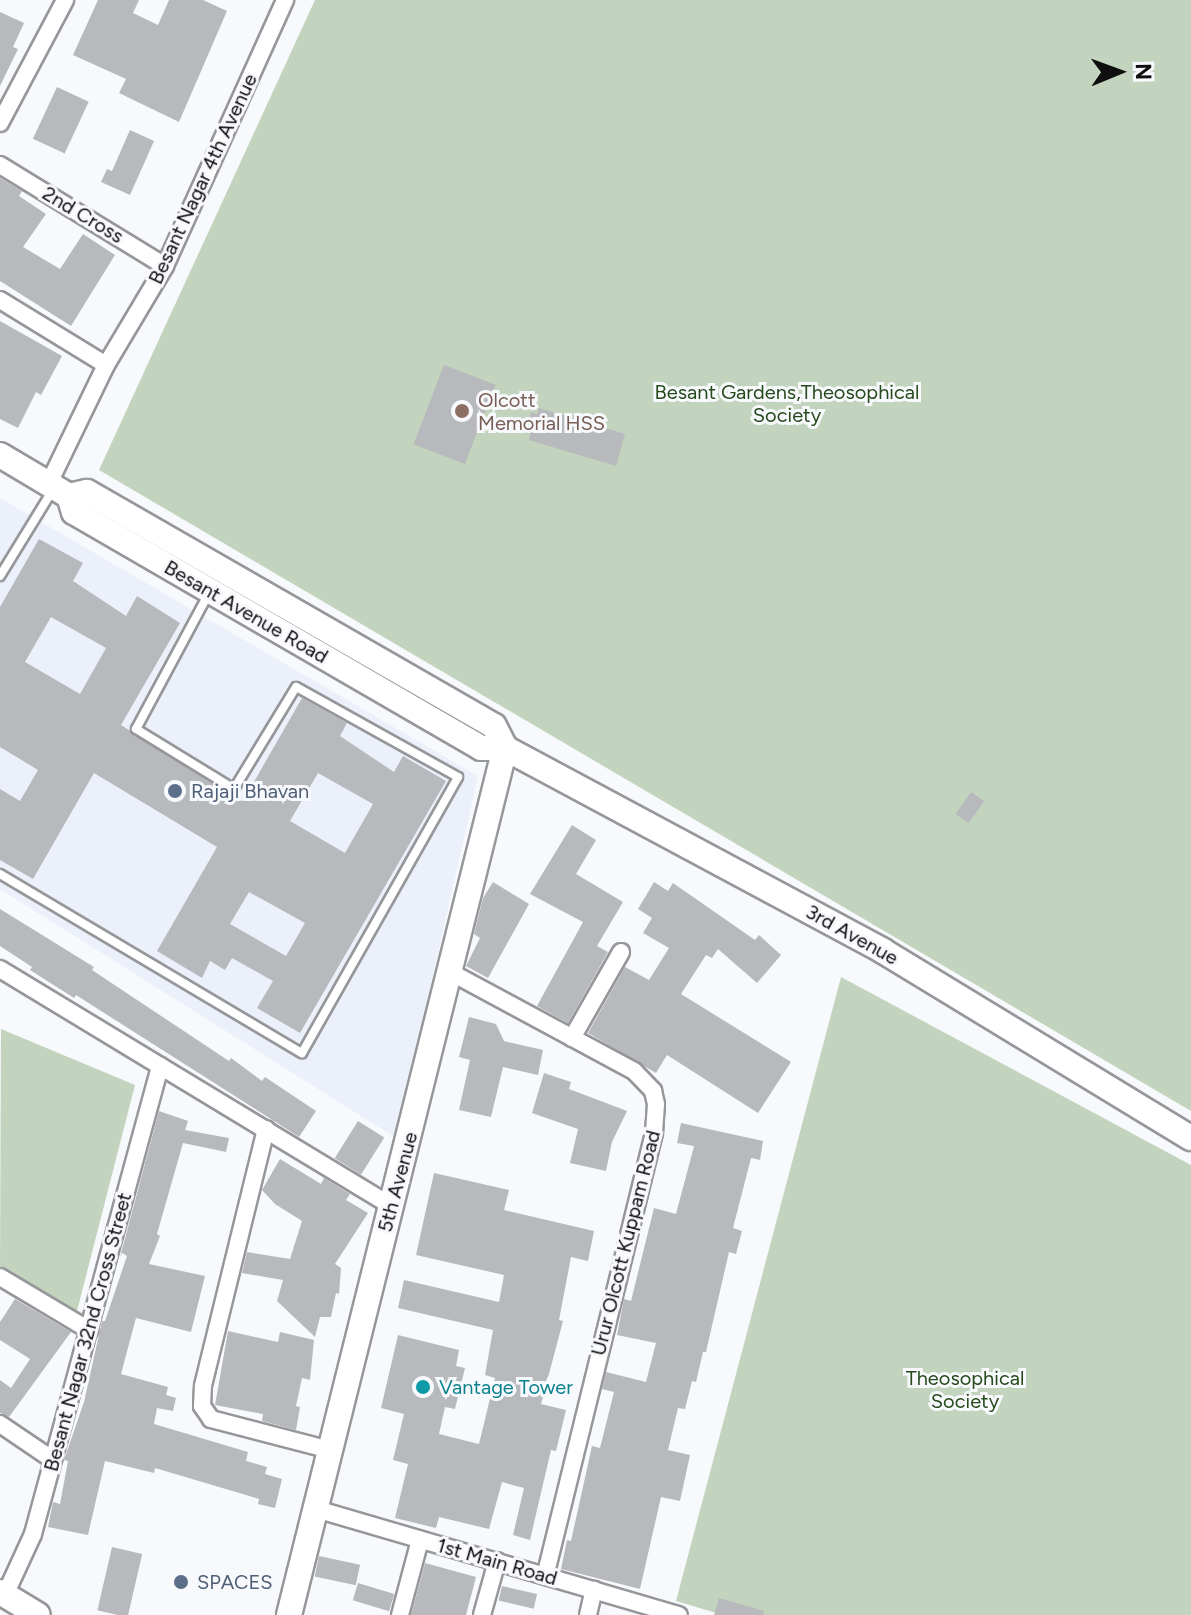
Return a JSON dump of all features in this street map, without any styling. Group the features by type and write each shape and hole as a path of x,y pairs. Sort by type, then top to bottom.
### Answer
{"main road":[{"name":"Besant Avenue Road","path":"0,455 58,489 74,512 210,591 481,748 505,748"},
{"path":"58,489 87,492 494,726 505,748"},
{"name":"5th Avenue","path":"289,1615 452,973 505,748"},
{"name":"3rd Avenue","path":"505,748 883,951 1191,1138"},
{"path":"3,1593 38,1615"}],"street":[{"path":"0,123 65,0"},
{"name":"Besant Nagar 4th Avenue","path":"58,489 106,365 165,266 285,0"},
{"name":"2nd Cross","path":"0,165 165,266"},
{"path":"0,300 106,365"},
{"path":"572,1038 621,952"},
{"path":"0,969 392,1206"},
{"name":"Urur Olcott Kuppam Road","path":"452,973 645,1080 653,1091 656,1119 545,1576"},
{"name":"Besant Nagar 32nd Cross Street","path":"3,1593 25,1555 160,1066"},
{"path":"266,1129 203,1386 202,1406 211,1419 330,1450"},
{"path":"0,1277 89,1330"},
{"path":"0,1424 53,1460"},
{"name":"1st Main Road","path":"316,1509 678,1615"},
{"path":"400,1615 420,1540"},
{"path":"482,1615 497,1561"},
{"path":"588,1615 594,1590"}],"lane":[{"path":"0,576 58,489"},
{"path":"0,874 302,1053 458,777 296,687 234,789 136,729 210,591"}],"shaded area":[{"path":"0,498 478,776 396,1138 0,889"}],"green space":[{"name":"Besant Gardens,Theosophical Society","path":"315,0 1191,0 1191,1111 99,470"},
{"name":"Theosophical Society","path":"841,977 1191,1165 1191,1615 723,1615 676,1601"},
{"path":"1,1029 135,1085 77,1311 0,1266"}],"building":[{"path":"98,0 139,0 133,13 158,25 169,0 203,0 227,11 179,122 119,93 126,79 73,55"},
{"path":"0,12 24,23 13,47 18,49 0,86"},
{"path":"57,87 89,102 65,153 33,139"},
{"path":"130,130 154,141 130,195 101,182 107,169 112,171"},
{"path":"0,178 22,191 19,196 46,214 23,247 60,269 83,234 115,255 71,326 0,281"},
{"path":"0,321 62,356 41,395 36,392 18,428 0,419"},
{"path":"444,365 495,385 465,464 414,444"},
{"path":"539,408 625,434 616,466 529,440 531,431 526,429 531,412 537,414"},
{"name":"Rajaji Bhavan","path":"39,539 83,563 73,581 126,616 137,596 180,623 121,725 243,801 302,698 347,723 340,736 394,772 403,756 446,781 300,1033 257,1008 273,981 232,958 225,970 210,961 202,978 157,951 217,847 94,773 33,879 0,860 0,789 20,801 38,770 0,747 0,607","holes":["51,617 106,648 80,694 25,662","318,773 373,804 345,853 290,821","249,892 305,923 286,956 230,924"]},
{"path":"971,792 984,801 969,823 956,814"},
{"path":"572,825 596,840 576,874 623,902 597,946 608,952 568,1023 537,1006 583,922 530,894"},
{"path":"493,882 529,904 488,978 466,966 480,938 474,934 483,898"},
{"path":"654,882 668,891 673,883 755,940 759,935 781,955 757,983 718,949 712,958 706,955 681,994 791,1062 758,1113 667,1055 656,1073 588,1033 625,967 649,980 669,948 643,933 652,918 638,909"},
{"path":"0,909 94,967 92,970 229,1061 231,1058 262,1081 265,1077 316,1111 299,1137 76,995 74,998 30,970 32,967 0,946"},
{"path":"469,1017 496,1024 504,1041 543,1050 538,1075 503,1067 491,1117 459,1110 470,1060 459,1057"},
{"path":"544,1073 571,1082 569,1089 627,1111 612,1142 606,1171 570,1163 578,1129 532,1113"},
{"path":"159,1111 188,1121 185,1130 229,1138 226,1152 183,1143 157,1234 160,1236 149,1264 205,1276 191,1332 136,1318 121,1374 168,1387 166,1395 176,1398 173,1411 157,1408 154,1424 248,1452 246,1461 267,1467 265,1474 282,1479 275,1508 258,1504 259,1499 155,1468 154,1473 105,1461 88,1535 48,1527 53,1502 60,1504 68,1461 64,1460 84,1402 102,1321 105,1321 127,1256 122,1253 120,1257"},
{"path":"358,1121 384,1137 361,1175 335,1158"},
{"path":"681,1123 763,1141 760,1160 751,1158 733,1228 742,1231 736,1254 729,1252 706,1352 703,1352 696,1382 692,1381 685,1409 678,1408 668,1450 690,1455 680,1501 661,1497 640,1589 561,1569 567,1540 571,1541 592,1446 600,1448 614,1392 602,1389 606,1372 646,1382 656,1343 617,1335 624,1299 631,1301 654,1208 676,1214 694,1146 677,1143"},
{"path":"280,1159 321,1184 324,1178 350,1194 346,1200 368,1213 335,1264 341,1268 339,1294 336,1293 331,1317 320,1317 315,1337 277,1301 283,1280 242,1273 247,1252 290,1259 302,1221 275,1204 262,1190"},
{"path":"434,1173 509,1190 504,1210 594,1231 588,1261 571,1257 559,1320 563,1321 541,1404 566,1410 556,1451 551,1450 530,1540 513,1535 524,1488 502,1482 489,1529 439,1517 436,1528 395,1518 408,1464 393,1460 404,1414 381,1408 398,1335 459,1350 456,1366 465,1368 455,1409 445,1407 439,1434 479,1444 495,1378 485,1375 493,1330 398,1308 404,1280 499,1302 504,1275 416,1255"},
{"path":"15,1299 71,1332 9,1417 0,1413 0,1380 11,1388 30,1359 0,1340 0,1322"},
{"path":"228,1331 278,1342 280,1332 314,1340 310,1380 302,1378 296,1406 300,1407 296,1430 262,1421 263,1414 215,1405"},
{"path":"112,1547 142,1554 128,1615 97,1610"},
{"path":"319,1556 360,1565 356,1585 315,1577"},
{"path":"425,1563 476,1577 466,1615 411,1615"},
{"path":"358,1583 394,1594 389,1611 353,1600"},
{"path":"502,1586 537,1594 534,1609 499,1601"},
{"path":"719,1598 764,1611 763,1615 714,1615"}],"place":[{"name":"Olcott Memorial HSS","path":"462,411"},
{"name":"Rajaji Bhavan","path":"175,791"},
{"name":"Vantage Tower","path":"423,1387"},
{"name":"SPACES","path":"181,1582"}]}
